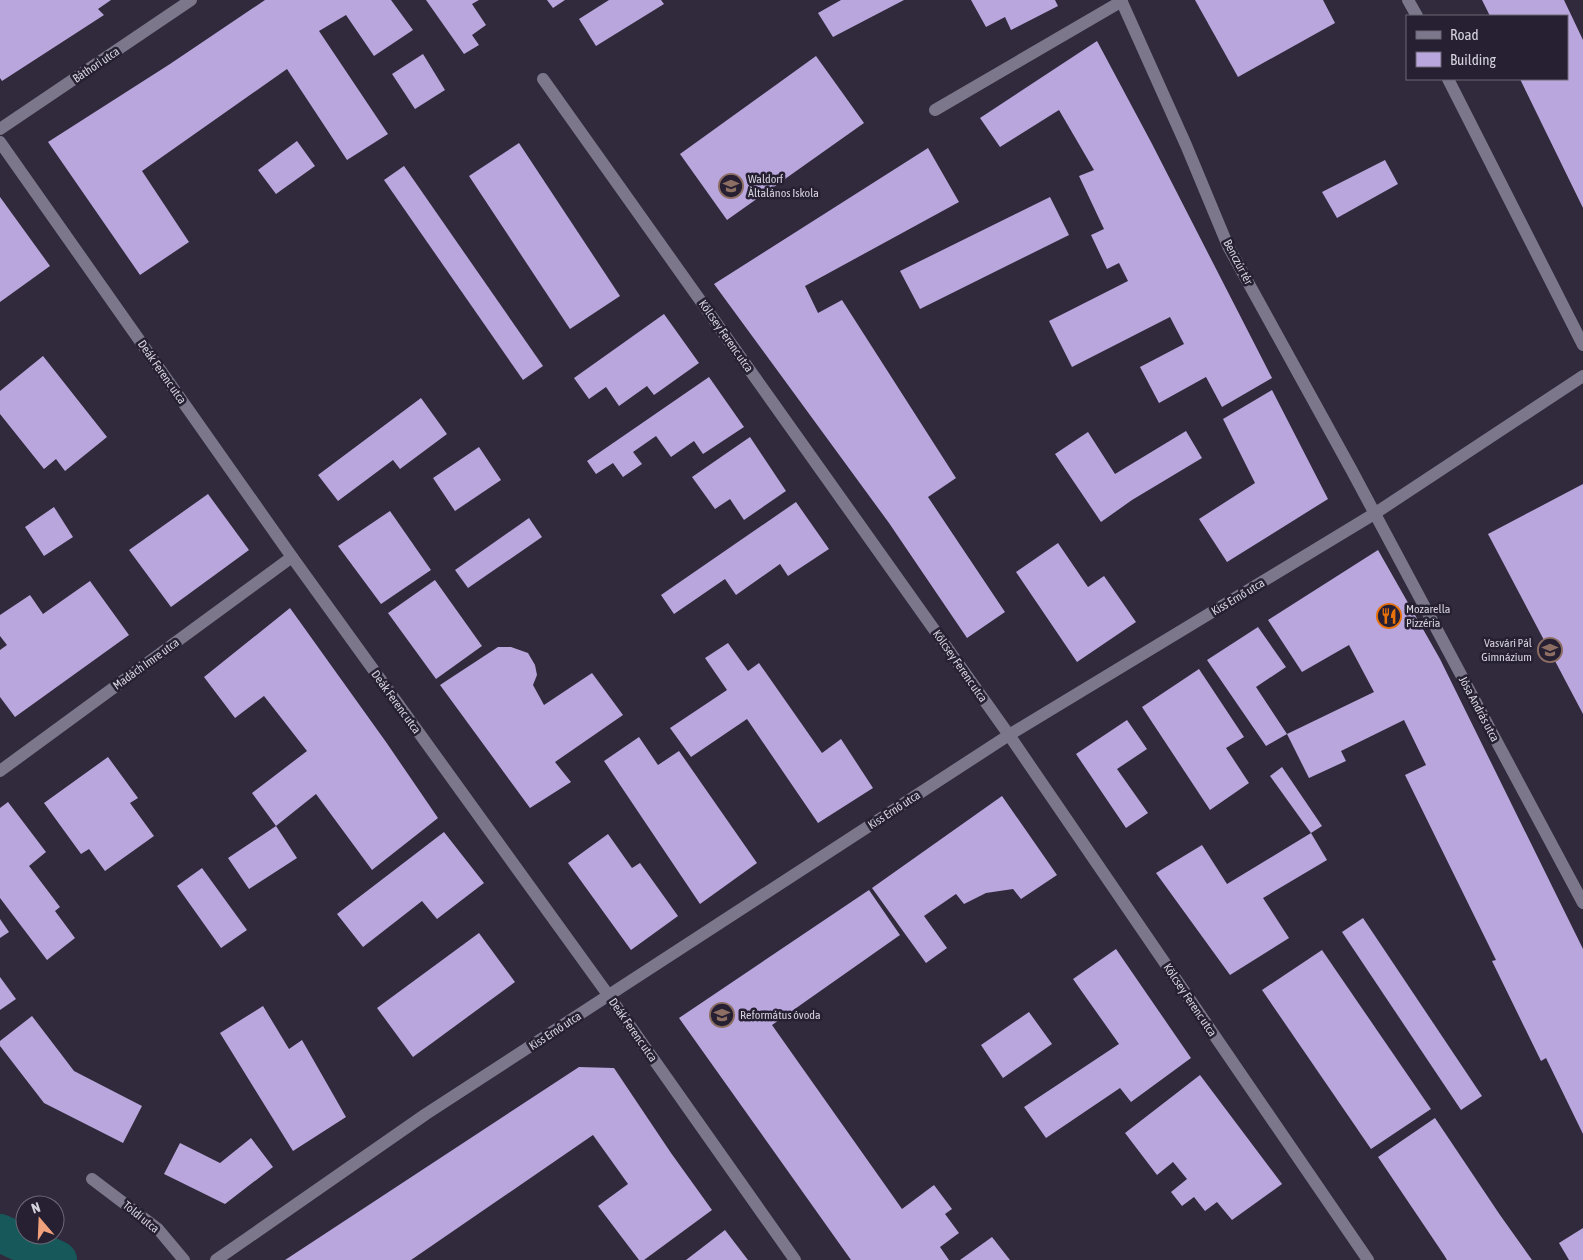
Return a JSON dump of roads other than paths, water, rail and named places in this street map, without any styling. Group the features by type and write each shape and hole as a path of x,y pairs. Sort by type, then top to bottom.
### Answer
{"street":[{"name":"Báthori utca","path":"0,129 191,0"},
{"path":"1408,0 1416,15"},
{"path":"934,110 1121,1"},
{"name":"Benczúr tér","path":"1121,1 1186,145 1228,246 1374,514"},
{"name":"Kölcsey Ferenc utca","path":"543,80 1009,736 1368,1260"},
{"path":"1449,80 1583,345"},
{"name":"Deák Ferenc utca","path":"0,142 292,557 609,996 795,1260"},
{"name":"Kiss Ernő utca","path":"216,1260 426,1114 1009,736 1374,514 1583,376"},
{"name":"Jósa András utca","path":"1374,514 1583,904"},
{"name":"Madách Imre utca","path":"0,771 292,557"},
{"name":"Toldi utca","path":"92,1179 158,1229 184,1260"}],"waterway":[{"path":"0,1233 58,1260"}],"place":[{"name":"Waldorf Általános Iskola","path":"731,186"},
{"name":"Mozarella Pizzéria","path":"1389,616"},
{"name":"Vasvári Pál Gimnázium","path":"1550,650"},
{"name":"Református óvoda","path":"722,1015"}]}
